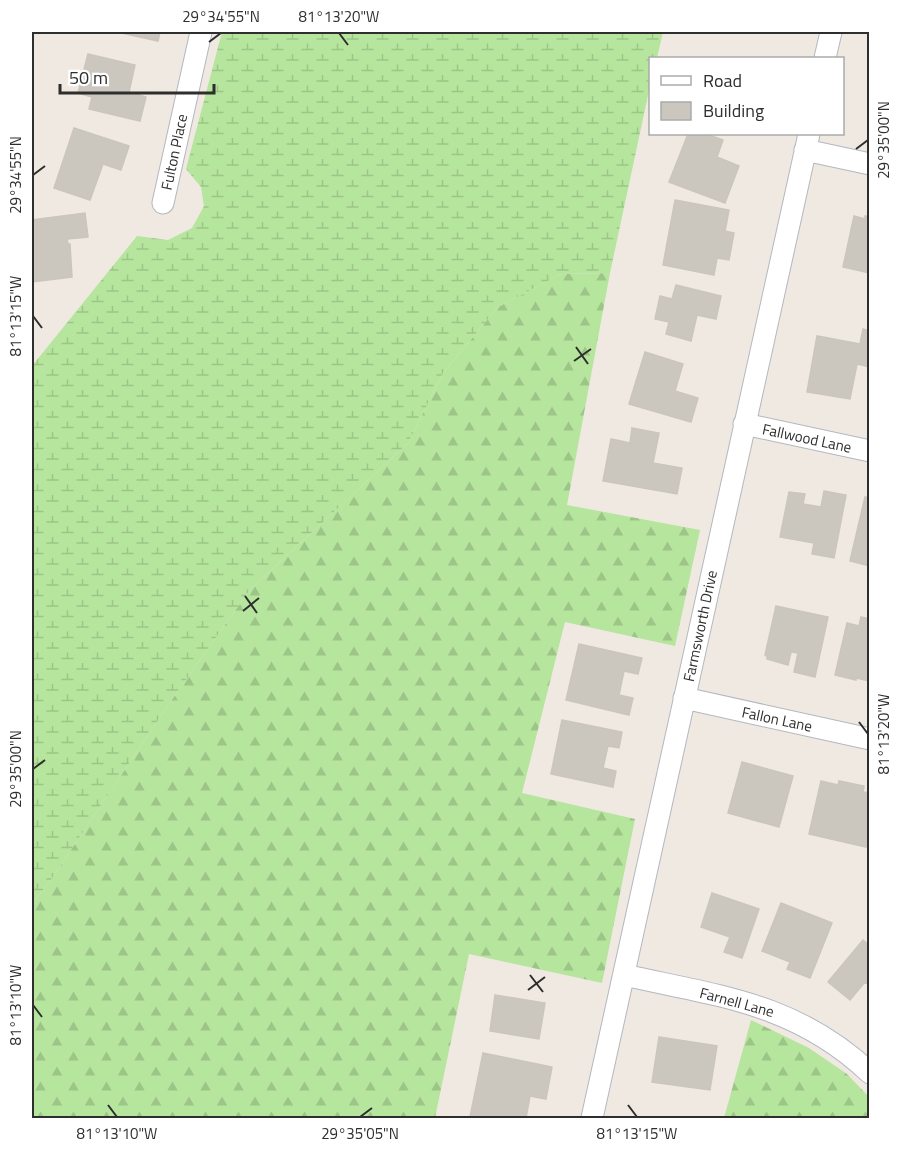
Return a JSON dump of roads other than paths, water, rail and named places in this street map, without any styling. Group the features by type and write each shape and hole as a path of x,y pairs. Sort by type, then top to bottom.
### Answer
{"street":[{"name":"Fulton Place","path":"163,203 201,32"},
{"path":"825,57 831,32"},
{"path":"807,142 870,164"},
{"name":"Farmsworth Drive","path":"592,1119 807,142"},
{"name":"Fallwood Lane","path":"744,424 870,452"},
{"name":"Fallon Lane","path":"684,698 870,739"},
{"name":"Farnell Lane","path":"624,975 740,1001 783,1015 824,1036 870,1073"}]}
